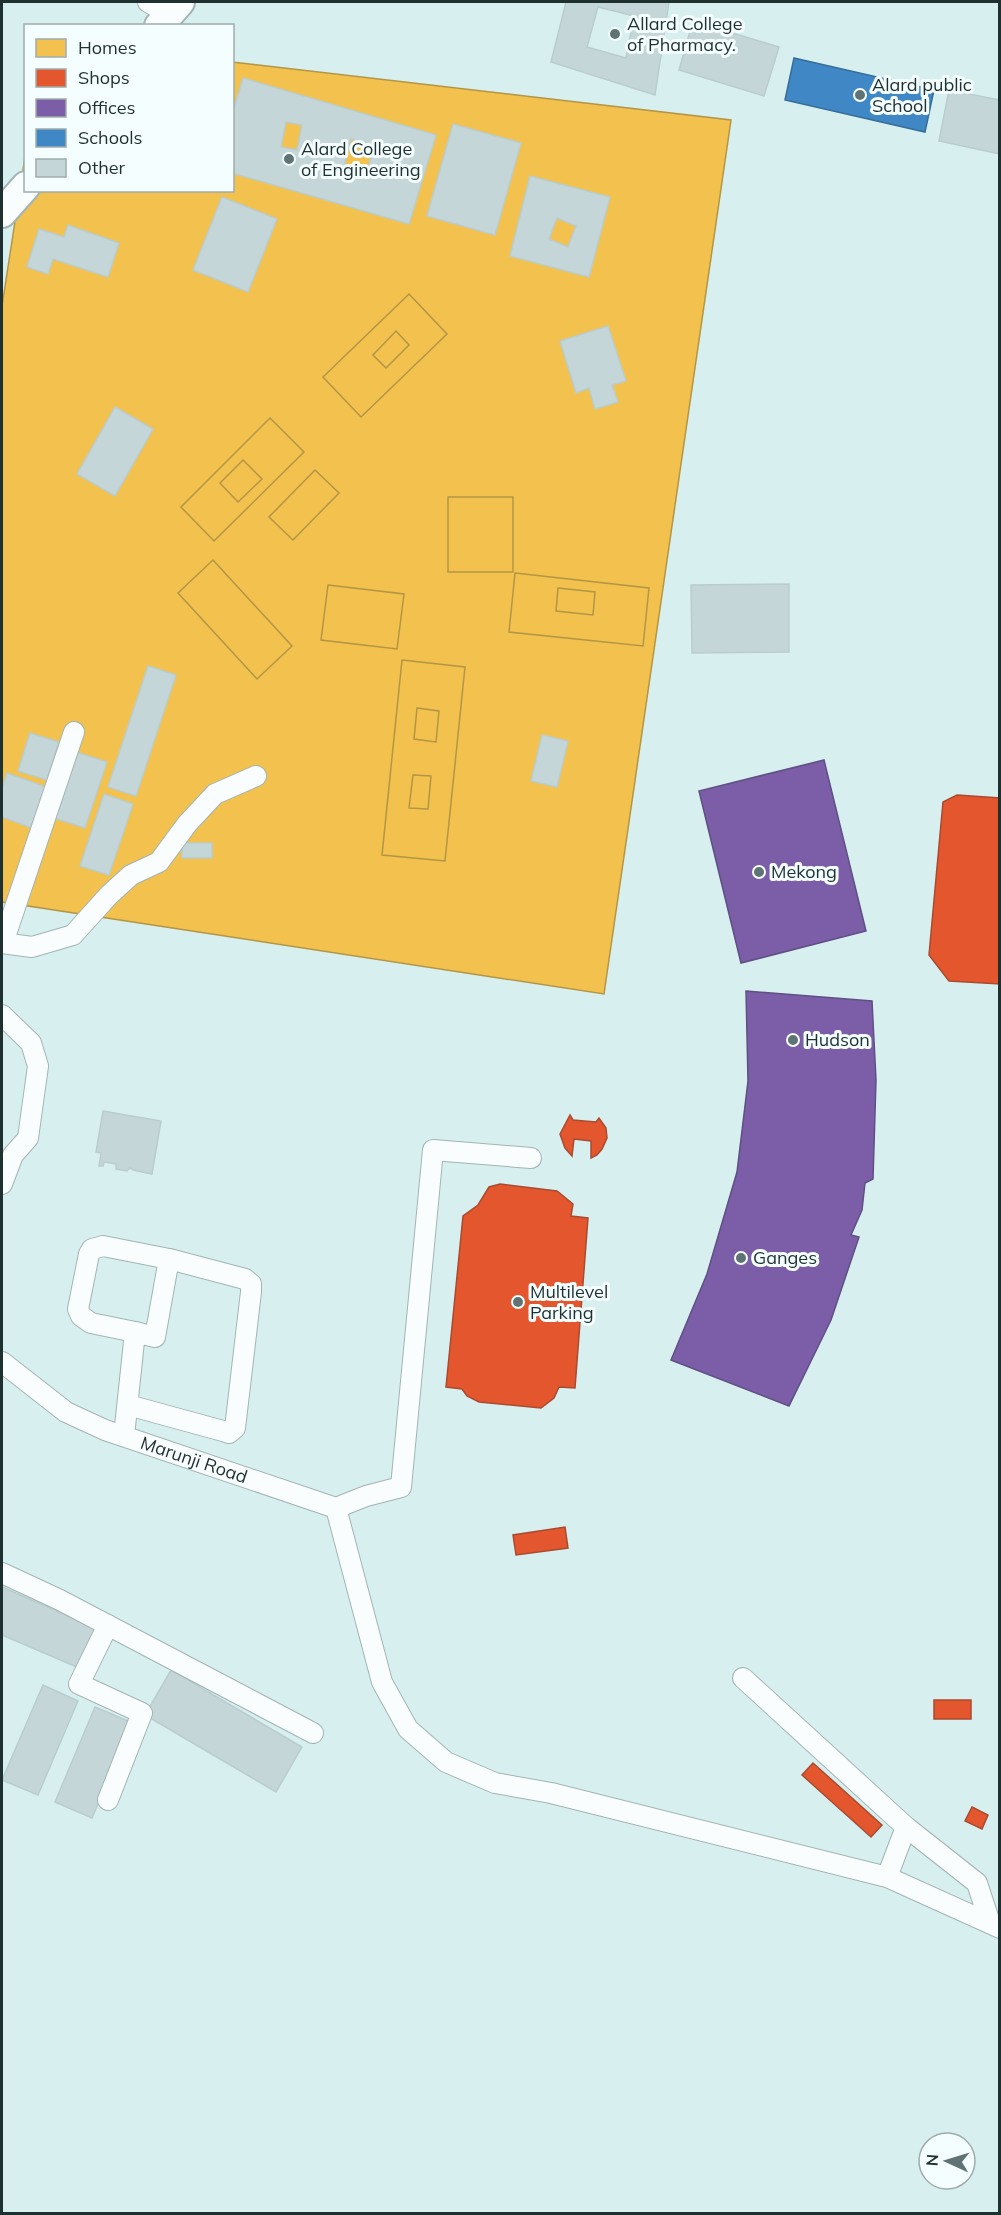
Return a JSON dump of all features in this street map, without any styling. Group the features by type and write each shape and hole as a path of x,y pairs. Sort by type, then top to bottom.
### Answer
{"street":[{"path":"2,213 24,188"},
{"path":"74,732 2,943 32,947 73,935 131,875 159,862 187,824 215,794 255,777"},
{"path":"2,1015 31,1043 38,1066 27,1138 13,1155 2,1185"},
{"path":"531,1158 433,1150 401,1487 366,1496 336,1508 382,1682 408,1729 446,1762 495,1783 551,1793 887,1877 995,1926"},
{"path":"128,1405 229,1433 235,1428 251,1292 251,1284 246,1279 169,1259 103,1246 92,1249 89,1254 78,1309 81,1316 91,1323 156,1337 169,1259"},
{"path":"124,1437 135,1332"},
{"name":"Marunji Road","path":"2,1362 66,1412 124,1437 336,1508"},
{"path":"2,1573 108,1625 314,1733"},
{"path":"108,1625 79,1684 142,1713 108,1800"},
{"path":"743,1678 906,1827 978,1883 995,1926"},
{"path":"887,1877 906,1827"}],"building: Homes":[{"path":"234,62 731,120 604,994 2,902 2,306 24,163 24,192 234,192"},
{"path":"409,294 447,334 361,417 323,377","holes":["396,331 409,345 386,368 373,355"]},
{"path":"270,418 304,452 214,541 181,507","holes":["243,460 262,479 238,502 220,483"]},
{"path":"315,470 339,493 293,540 269,517"},
{"path":"448,497 513,497 513,572 448,572"},
{"path":"213,560 292,646 257,679 178,593"},
{"path":"515,573 649,588 643,646 509,632","holes":["558,588 595,592 593,615 556,611"]},
{"path":"328,585 404,594 397,649 321,640"},
{"path":"402,660 465,667 445,861 382,855","holes":["417,708 439,711 436,742 414,739","413,775 431,776 428,809 409,808"]}],"building: Shops":[{"path":"957,795 1000,798 1000,984 949,981 929,955 943,802"},
{"path":"570,1115 573,1120 596,1122 599,1118 606,1128 607,1138 597,1155 591,1158 591,1141 574,1139 572,1156 565,1148 560,1134"},
{"name":"Multilevel Parking","path":"500,1184 557,1191 573,1204 571,1216 588,1218 575,1388 559,1387 554,1398 541,1408 479,1402 467,1396 462,1389 446,1387 463,1216 478,1205 489,1187"},
{"path":"565,1527 568,1548 516,1555 513,1535"},
{"path":"934,1700 971,1700 971,1719 934,1719"},
{"path":"813,1763 882,1825 871,1837 802,1775"},
{"path":"972,1807 988,1815 982,1829 965,1821"}],"building: Offices":[{"path":"824,760 866,931 741,963 699,791"},
{"path":"746,991 872,1001 876,1080 873,1179 865,1183 862,1210 851,1235 859,1237 831,1320 789,1406 671,1360 707,1274 737,1172 748,1081"}],"building: Schools":[{"name":"Alard public School","path":"794,58 934,90 925,132 785,100"}],"building: Other":[{"path":"566,2 669,2 655,95 551,62","holes":["598,7 634,16 626,58 587,47"]},
{"path":"693,21 779,47 764,96 679,70"},
{"name":"Alard College of Engineering","path":"243,78 436,135 409,224 234,174 234,108","holes":["286,122 302,125 297,150 281,147","351,139 374,145 367,173 344,167"]},
{"path":"949,90 1000,100 1000,154 939,141"},
{"path":"453,124 521,143 495,235 427,216"},
{"path":"530,176 610,197 589,277 510,256","holes":["557,218 576,226 568,247 549,239"]},
{"path":"222,197 277,219 248,292 193,270"},
{"path":"68,225 119,243 108,277 53,259 48,274 27,267 39,229 64,237"},
{"path":"608,326 626,381 612,385 618,402 595,409 589,388 576,393 560,341"},
{"path":"115,407 153,429 115,496 77,474"},
{"path":"789,584 789,652 692,653 691,585"},
{"path":"148,666 176,675 136,796 108,787"},
{"path":"30,733 59,742 47,780 18,771"},
{"path":"542,735 568,741 557,787 531,781"},
{"path":"76,752 107,762 85,828 54,818"},
{"path":"7,773 46,787 32,828 2,817 2,789"},
{"path":"104,794 133,804 109,875 80,866"},
{"path":"182,843 212,843 212,858 182,858"},
{"path":"103,1111 161,1121 152,1174 130,1168 127,1171 116,1169 116,1164 104,1162 103,1166 99,1166 101,1153 96,1152"},
{"path":"2,1587 96,1628 79,1668 2,1635"},
{"path":"171,1670 302,1747 276,1792 145,1715"},
{"path":"43,1685 78,1701 38,1795 2,1780"},
{"path":"95,1707 133,1723 92,1818 55,1802"}],"place":[{"name":"Allard College of Pharmacy.","path":"615,34"},
{"name":"Alard public School","path":"860,95"},
{"name":"Alard College of Engineering","path":"289,159"},
{"name":"Mekong","path":"759,872"},
{"name":"Hudson","path":"793,1040"},
{"name":"Ganges","path":"741,1258"},
{"name":"Multilevel Parking","path":"518,1302"}]}
